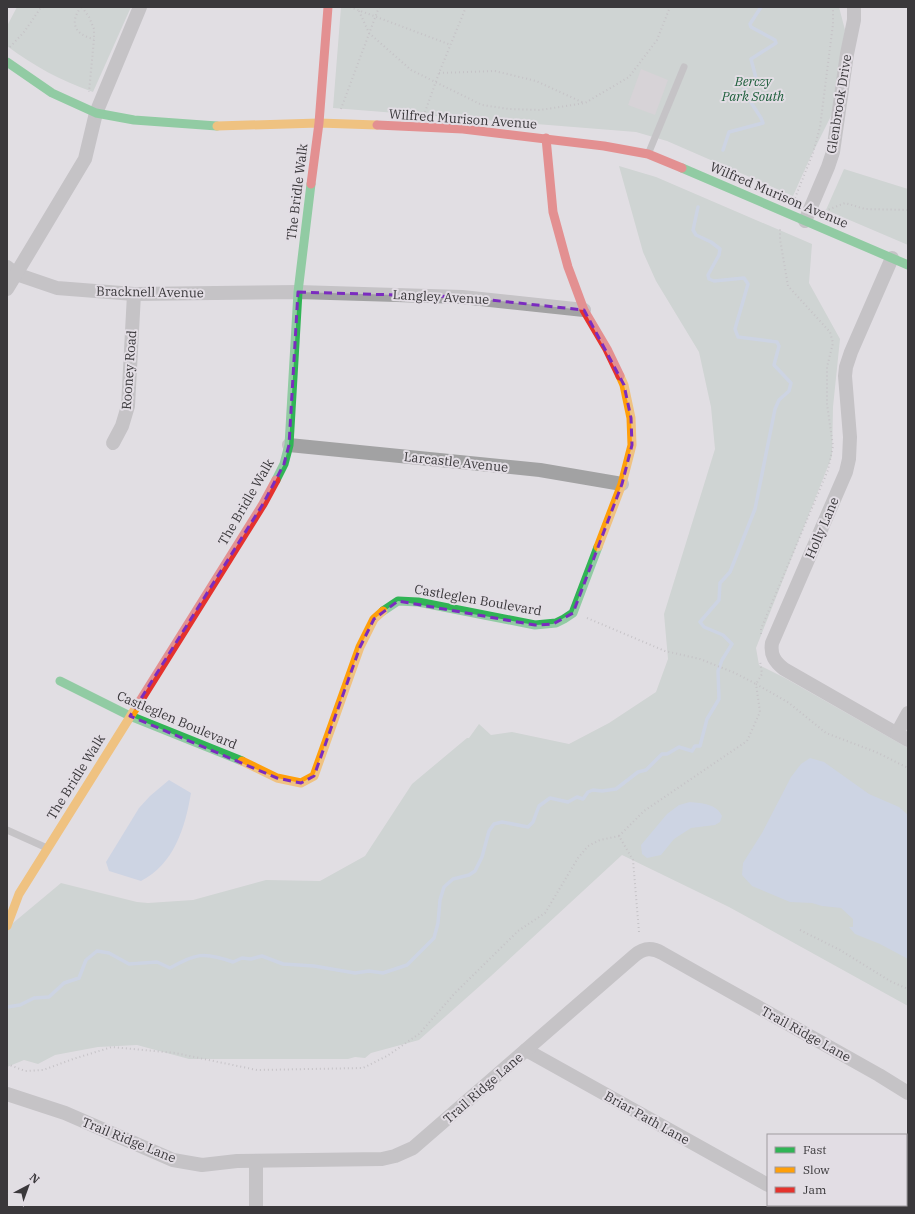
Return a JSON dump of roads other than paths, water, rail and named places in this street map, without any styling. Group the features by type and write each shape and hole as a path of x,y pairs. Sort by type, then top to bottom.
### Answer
{"street":[{"path":"7,289 12,271 85,159 96,112 140,7"},
{"name":"The Bridle Walk","path":"7,926 19,894 263,504 284,464 289,445 298,292 319,123 328,7"},
{"name":"Glenbrook Drive","path":"805,221 833,152 847,54 854,20 854,7"},
{"name":"Wilfred Murison Avenue","path":"7,62 52,93 96,112 134,120 218,126 319,123 463,129 546,138 648,154 708,178 908,265"},
{"path":"546,138 553,212 568,267 584,310 607,349 624,385 631,418 632,445 622,484"},
{"name":"Holly Lane","path":"892,258 851,352 846,367 844,385 850,437 849,459 846,472 772,643 771,651 778,664 784,669 902,736"},
{"name":"Bracknell Avenue","path":"12,271 57,288 134,294 298,292"},
{"name":"Langley Avenue","path":"298,292 462,297 584,310"},
{"name":"Rooney Road","path":"113,443 122,426 128,406 134,294"},
{"name":"Larcastle Avenue","path":"289,445 540,470 622,484"},
{"name":"Castleglen Boulevard","path":"60,681 130,716 254,766 277,778 301,783 314,776 360,647 374,619 386,608 398,601 418,602 536,625 553,624 564,621 573,613 622,484"},
{"path":"902,736 908,713"},
{"name":"Trail Ridge Lane","path":"7,1094 65,1113 173,1160 202,1165 237,1161 382,1159 395,1156 413,1148 640,951 647,948 662,952 908,1093"},
{"name":"Briar Path Lane","path":"526,1050 767,1184"},
{"path":"256,1161 256,1207"}],"lane":[{"path":"648,154 684,67"},
{"path":"7,830 47,848"}],"water":[{"path":"810,758 824,762 869,794 899,807 908,815 908,959 880,944 855,934 849,927 853,927 853,919 841,908 822,906 812,903 790,902 752,886 742,875 743,863 762,833 791,777 801,764"},
{"path":"169,780 191,793 181,832 170,855 152,874 141,881 109,871 106,862 139,808 150,796"},
{"path":"690,802 709,805 717,809 722,816 720,822 715,825 691,828 674,839 661,855 647,858 642,854 641,845 667,814 679,805"}],"waterway":[{"path":"723,150 729,132 763,123 743,90 756,78 751,59 776,43 775,40 751,27 750,24 761,7"},
{"path":"7,1007 20,1005 34,998 49,997 64,983 79,978 86,960 97,951 109,953 129,964 157,962 170,968 193,957 207,955 233,962 242,958 251,959 262,956 283,964 314,966 355,973 369,971 383,973 407,965 434,938 438,923 440,900 444,887 453,879 469,875 475,871 482,857 489,831 494,824 502,822 528,827 533,822 539,806 550,798 568,802 577,797 583,799 588,792 593,790 602,791 616,789 638,772 646,770 662,754 667,754 679,747 692,751 695,746 700,746 707,719 719,699 718,671 722,660 732,644 723,635 704,627 700,622 719,600 720,583 730,572 755,509 775,409 779,400 789,391 791,383 774,365 779,346 777,342 738,337 735,329 748,284 744,278 714,281 709,279 708,275 719,255 720,249 711,242 696,235 693,230 698,207"}],"park label":[{"name":"Berczy Park South","path":"753,88"}]}
